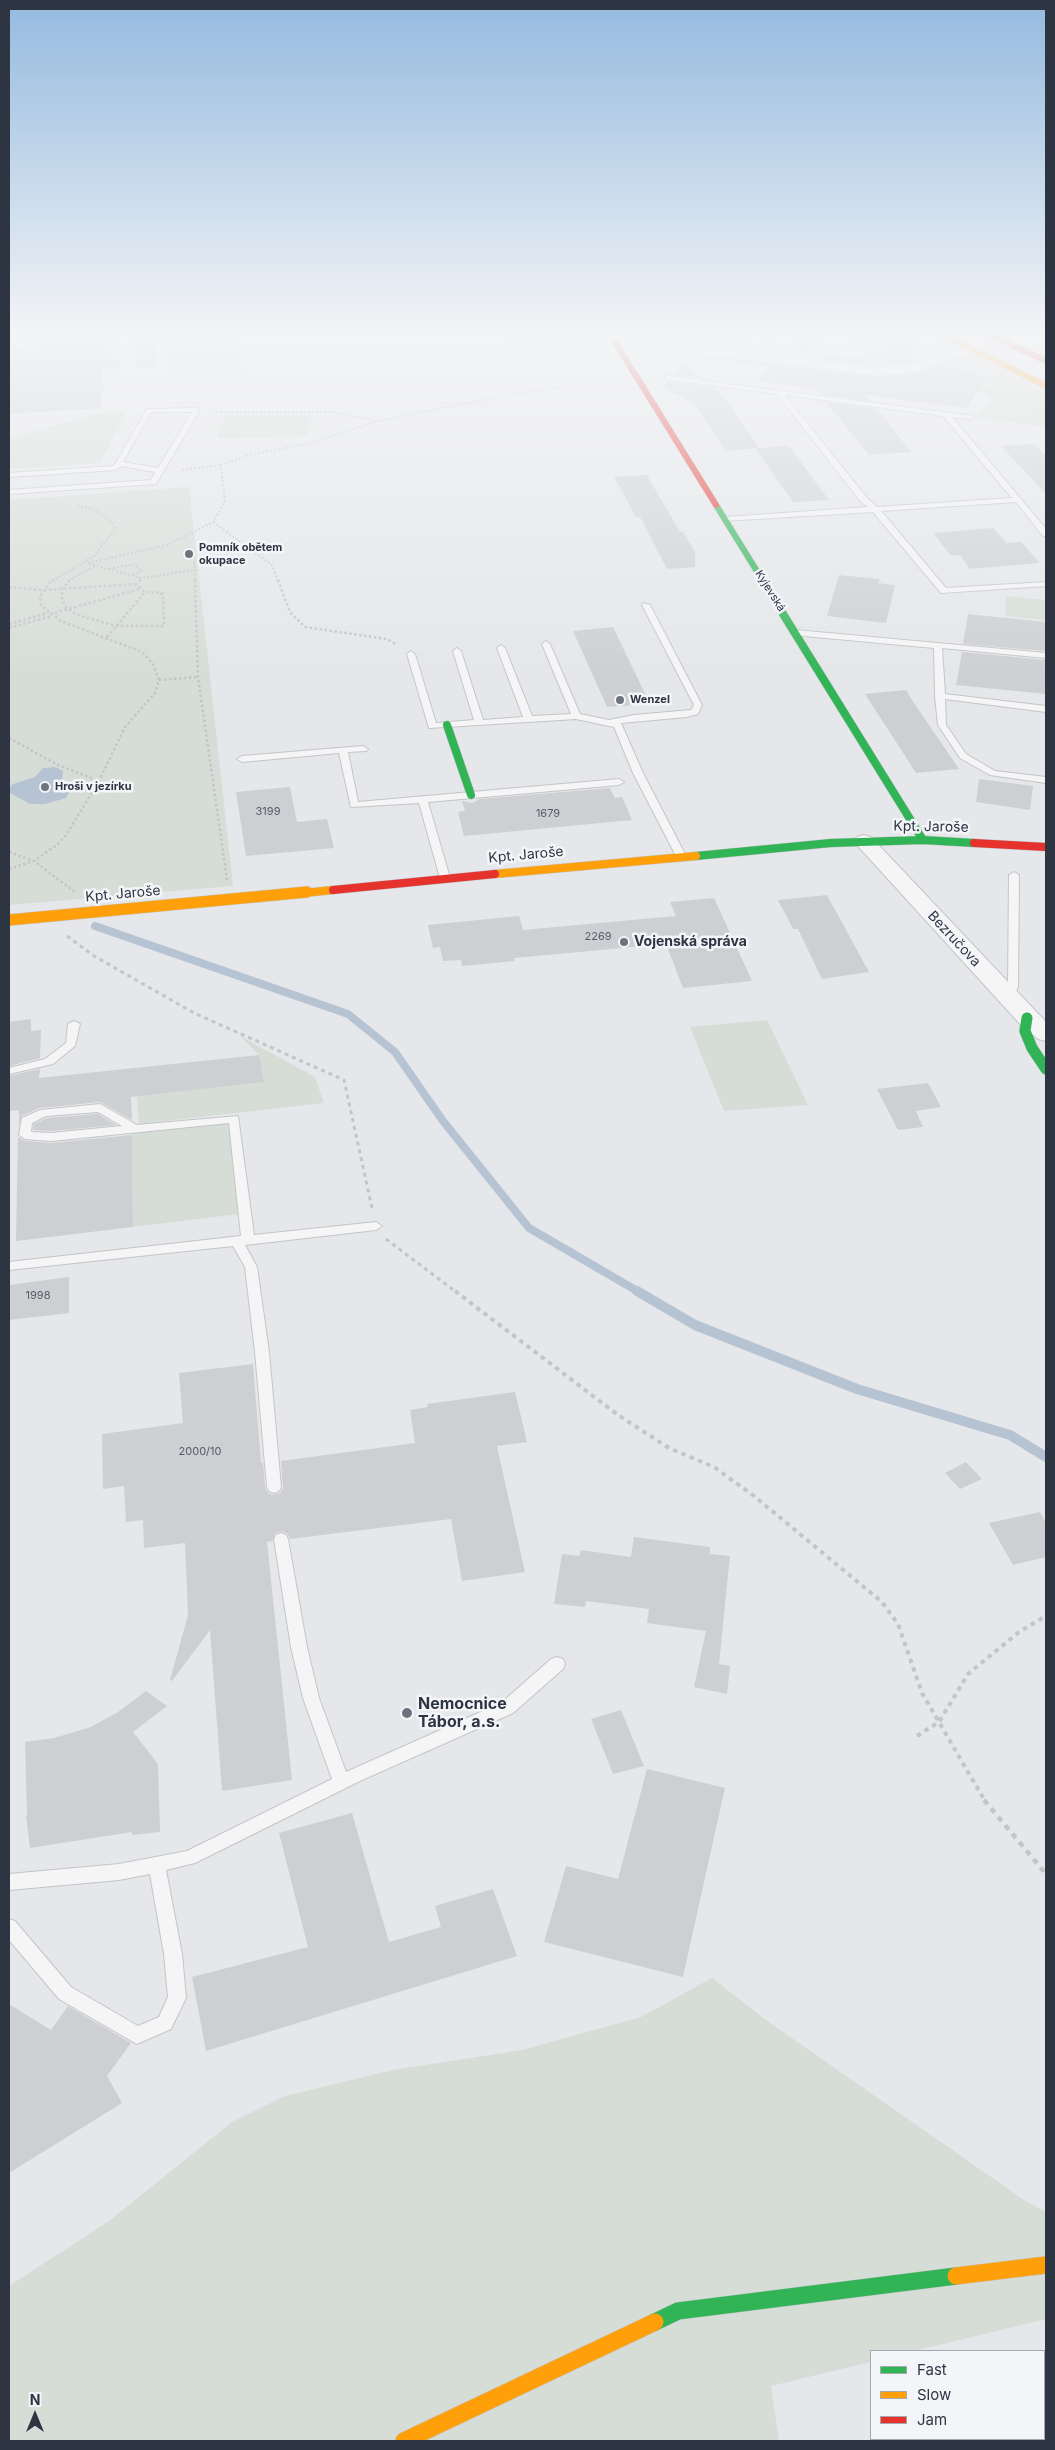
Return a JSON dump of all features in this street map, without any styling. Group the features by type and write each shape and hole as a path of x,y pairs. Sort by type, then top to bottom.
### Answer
{"street":[{"name":"Kyjevská","path":"682,450 923,840"},
{"path":"447,724 471,795"},
{"name":"Kpt. Jaroše","path":"9,920 681,856 864,841 923,840 1046,847"},
{"name":"Bezručova","path":"864,841 1008,997 1037,1019 1046,1034"},
{"path":"1037,1019 1026,1031 1032,1048 1046,1069"},
{"path":"404,2441 678,2311 1046,2265"}],"lane":[{"path":"9,475 116,468 126,450"},
{"path":"9,492 153,482 173,450"},
{"path":"825,450 864,500 876,510 944,591 1046,584"},
{"path":"976,450 1046,534"},
{"path":"119,463 160,471"},
{"path":"726,520 1017,500"},
{"path":"610,723 634,718 687,714 695,712 698,705 646,605"},
{"path":"796,633 1046,655"},
{"path":"546,644 576,716"},
{"path":"938,644 939,696 942,725 963,756 993,773 1046,780"},
{"path":"501,648 528,718"},
{"path":"457,651 479,722"},
{"path":"411,654 432,726 576,716 618,725 638,773 681,856"},
{"path":"939,696 1046,709"},
{"path":"242,759 363,749"},
{"path":"343,750 354,805 619,782"},
{"path":"423,800 445,878"},
{"path":"1008,997 1013,987 1014,875"},
{"path":"9,1071 49,1062 71,1044 74,1024"},
{"path":"135,1129 100,1108 44,1113 26,1121 25,1135 51,1137 135,1129 234,1119 243,1242 251,1267 262,1352 274,1487"},
{"path":"9,1266 376,1226"},
{"path":"281,1539 301,1656 312,1698 342,1783"},
{"path":"9,1882 119,1872 189,1858 342,1783 507,1708 557,1664"},
{"path":"9,1926 65,1993 137,2035 164,2023 177,1998 173,1954 157,1864"}],"path":[{"path":"160,471 221,466 248,454 269,450"},
{"path":"88,563 174,542 214,522 225,501 221,466"},
{"path":"9,869 34,861 58,844 66,835 99,781 125,728 155,692 159,680 153,664 142,652 107,637 82,630 50,614 40,602 42,590 59,575 94,556 106,542 115,526 108,518 96,510 74,506"},
{"path":"214,522 272,565 290,612 305,627 343,631 387,639 411,654"},
{"path":"85,562 142,578 195,570"},
{"path":"194,562 198,677 228,883"},
{"path":"109,570 134,564 142,571 132,575"},
{"path":"95,566 68,581 62,589 62,599 67,609 92,620 116,626 164,626 163,595 160,593"},
{"path":"9,587 42,590 136,584 142,578"},
{"path":"136,584 146,592 164,593"},
{"path":"9,628 50,614 140,589"},
{"path":"107,637 146,592"},
{"path":"9,624 50,614"},
{"path":"159,680 198,677"},
{"path":"9,738 56,764 99,781"},
{"path":"9,852 34,861 81,897"},
{"path":"63,932 94,956 194,1012 344,1080 377,1233 618,1415 669,1448 714,1467 754,1496 882,1602 898,1624 922,1693 984,1800 1046,1874"},
{"path":"917,1736 939,1722 968,1674 1019,1632 1046,1616"}],"shaded area":[{"path":"9,450 107,450 100,463 9,469"},
{"path":"189,487 233,886 9,905 9,500"},
{"path":"1006,596 1046,600 1046,620 1005,616"},
{"path":"767,1020 808,1105 724,1111 690,1027"},
{"path":"240,1036 315,1077 324,1103 139,1124 137,1096 263,1082 259,1055"},
{"path":"229,1123 239,1214 133,1227 132,1133"},
{"path":"712,1978 766,2020 1024,2200 1046,2212 1046,2319 918,2350 870,2350 870,2362 771,2386 779,2441 9,2441 9,2286 109,2221 232,2122 285,2096 393,2070 522,2050 641,2017"}],"water":[{"path":"55,767 63,771 62,784 69,792 66,798 45,804 30,804 10,793 10,787 13,784 35,777 43,768"}],"building":[{"path":"757,450 792,450 829,500 793,502"},
{"path":"865,450 910,450 911,452 869,455"},
{"path":"1005,450 1040,450 1046,456 1046,494"},
{"path":"647,475 680,532 683,532 695,552 695,567 667,569 640,517 636,517 614,477"},
{"path":"993,528 1007,543 1021,542 1040,563 970,569 960,555 951,556 933,533"},
{"path":"839,575 880,579 878,583 895,585 886,623 827,616"},
{"path":"968,614 1046,622 1046,651 963,644"},
{"path":"613,627 650,704 607,707 573,631"},
{"path":"962,652 1046,660 1046,694 956,685"},
{"path":"906,690 959,769 916,773 865,694"},
{"path":"979,779 1033,786 1030,810 976,802"},
{"path":"290,787 297,822 327,819 334,848 246,856 236,792"},
{"path":"610,788 615,798 622,797 632,820 464,836 458,812 465,811 462,801 472,803 480,799"},
{"path":"827,895 869,972 822,979 798,929 793,929 778,900"},
{"name":"Vojenská správa","path":"714,898 752,981 683,988 666,944 514,958 515,961 462,966 461,960 443,961 440,947 433,948 428,925 519,916 523,930 676,916 670,902"},
{"path":"31,1019 31,1031 41,1030 40,1058 9,1066 9,1022"},
{"path":"259,1055 264,1082 131,1097 132,1120 100,1102 39,1108 21,1116 19,1127 19,1110 9,1111 9,1076 40,1069 39,1078"},
{"path":"928,1083 941,1107 916,1111 923,1127 898,1130 877,1089"},
{"path":"98,1114 116,1125 51,1131 33,1130 34,1124 47,1118"},
{"path":"132,1135 133,1227 16,1241 18,1137 25,1141 51,1143"},
{"path":"69,1277 69,1313 9,1320 9,1285"},
{"path":"253,1364 261,1463 263,1463 265,1488 268,1493 273,1495 280,1493 283,1488 281,1461 415,1443 410,1410 428,1407 427,1404 515,1392 527,1442 497,1446 525,1572 462,1581 451,1519 290,1539 288,1534 282,1531 275,1533 272,1541 267,1542 292,1780 222,1791 210,1630 172,1681 170,1680 188,1615 185,1543 144,1548 143,1520 126,1522 124,1486 103,1489 102,1434 183,1423 179,1373"},
{"path":"966,1462 982,1479 960,1489 945,1473"},
{"path":"1040,1512 1046,1523 1046,1557 1013,1565 989,1523"},
{"path":"634,1537 710,1547 710,1554 730,1556 719,1664 730,1666 727,1694 694,1687 706,1631 647,1623 649,1609 586,1601 585,1607 554,1604 562,1554 579,1556 581,1550 631,1557"},
{"path":"146,1691 167,1706 133,1732 158,1764 160,1832 132,1835 132,1832 30,1848 26,1816 25,1742 54,1738 91,1727 118,1712"},
{"path":"621,1710 644,1766 613,1774 591,1719"},
{"path":"647,1769 725,1788 683,1977 544,1942 566,1866 618,1879"},
{"path":"352,1813 389,1942 441,1927 435,1906 493,1889 517,1956 206,2051 192,1977 308,1947 279,1833"},
{"path":"9,2004 51,2030 68,2006 131,2043 107,2076 122,2103 9,2173"}],"waterway":[{"path":"95,926 348,1014 395,1052 443,1121 529,1228 639,1292"},
{"path":"637,1291 695,1325 857,1389 1010,1435 1046,1457"}],"traffic: fast":[{"path":"716,505 923,840"},
{"path":"447,725 471,795"},
{"path":"696,856 831,843 923,840 974,843"},
{"path":"1027,1018 1025,1031 1032,1048 1046,1069"},
{"path":"655,2322 678,2311 956,2276"}],"traffic: slow":[{"path":"495,874 696,856"},
{"path":"9,920 333,890"},
{"path":"956,2276 1046,2265"},
{"path":"404,2441 655,2322"}],"traffic: jam":[{"path":"682,450 716,505"},
{"path":"974,843 1046,847"},
{"path":"333,890 495,874"}],"place":[{"name":"Pomník obětem okupace","path":"189,554"},
{"name":"Wenzel","path":"620,700"},
{"name":"Hroši v jezírku","path":"45,787"},
{"name":"Vojenská správa","path":"624,942"},
{"name":"Nemocnice Tábor, a.s.","path":"407,1713"}]}
